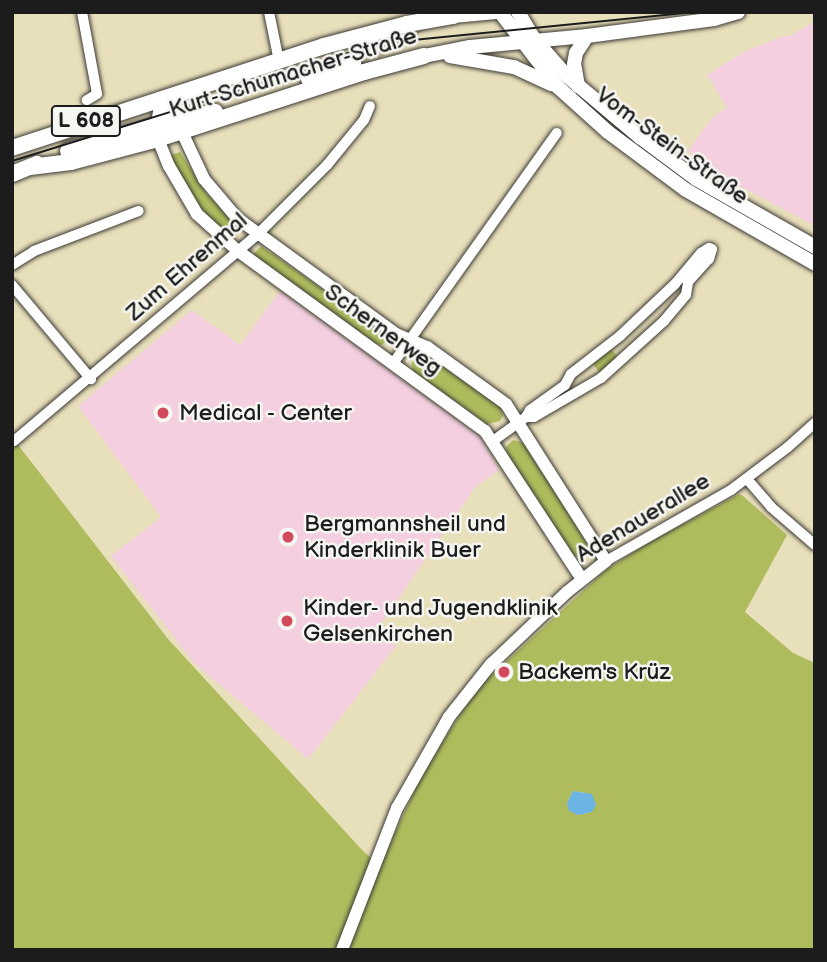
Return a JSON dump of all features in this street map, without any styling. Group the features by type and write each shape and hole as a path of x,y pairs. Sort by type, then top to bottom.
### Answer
{"main road":[{"name":"Kurt-Schumacher-Straße","path":"12,148 279,61 408,24 454,14 498,12"},
{"path":"498,12 528,41"},
{"path":"518,12 528,41"},
{"name":"Kurt-Schumacher-Straße","path":"12,174 30,167 71,162 157,132 424,56 714,19 738,12"},
{"path":"578,86 574,64 576,52 587,36"},
{"name":"Vom-Stein-Straße","path":"528,41 578,86 696,179 815,247"},
{"name":"Vom-Stein-Straße","path":"528,41 558,87 608,132 686,190 815,264"},
{"path":"424,56 491,61 514,67 558,87"},
{"name":"Kurt-Schumacher-Straße","path":"178,126 352,63"}],"street":[{"path":"82,12 97,94 86,100"},
{"path":"269,12 279,61"},
{"path":"157,132 161,99"},
{"name":"Schernerweg","path":"161,99 178,126 204,179 237,218 396,334 452,363 506,404 521,420 606,561"},
{"name":"Zum Ehrenmal","path":"14,441 91,379 257,234 327,164 364,120 370,106"},
{"name":"Schernerweg","path":"157,132 169,166 197,214 238,251 394,362 485,431 582,579"},
{"path":"394,362 557,134"},
{"path":"12,265 34,251 139,211"},
{"path":"493,441 521,420 534,417 568,389 594,383 686,295 688,282 709,258 712,249 701,253 675,284 620,336 571,374 568,389"},
{"path":"675,284 686,295"},
{"path":"12,285 91,379"},
{"path":"620,336 632,349"},
{"name":"Adenauerallee","path":"342,950 397,808 443,726 491,664 582,579 606,561 747,479 815,422"},
{"path":"747,479 771,507 815,545"}],"shaded area":[{"path":"815,21 815,226 721,176 688,151 712,118 727,107 707,75 744,52 783,36 790,36"},
{"name":"Bergmannsheil und Kinderklinik Buer","path":"280,291 480,437 499,470 475,487 380,625 396,646 308,759 195,664 111,556 161,517 78,406 192,310 240,345"}],"green space":[{"path":"180,152 206,193 241,230 233,238 206,214 186,188 171,155"},
{"path":"261,246 386,334 386,342 382,345 376,344 253,255"},
{"path":"611,349 618,357 600,373 593,364"},
{"path":"418,354 427,355 500,407 503,415 500,421 487,424 414,372 411,364"},
{"path":"12,437 168,639 363,851 380,866 420,779 461,713 485,681 606,570 645,545 739,494 787,535 745,612 793,653 815,663 815,950 12,950","holes":["573,791 586,793 595,802 592,812 578,815 567,803"]},
{"path":"513,440 524,443 588,545 582,557 574,556 507,455 506,447"}],"water":[{"path":"573,791 592,794 596,805 592,812 578,815 569,811 567,803"}],"tunnel":[{"path":"353,63 407,34 424,18"}],"tram line":[{"path":"12,161 238,91 359,49 404,41 697,12"}],"place":[{"name":"Medical - Center","path":"163,413"},
{"name":"Bergmannsheil und Kinderklinik Buer","path":"288,537"},
{"name":"Kinder- und Jugendklinik Gelsenkirchen","path":"287,621"},
{"name":"Backem's Krüz","path":"504,672"}]}
